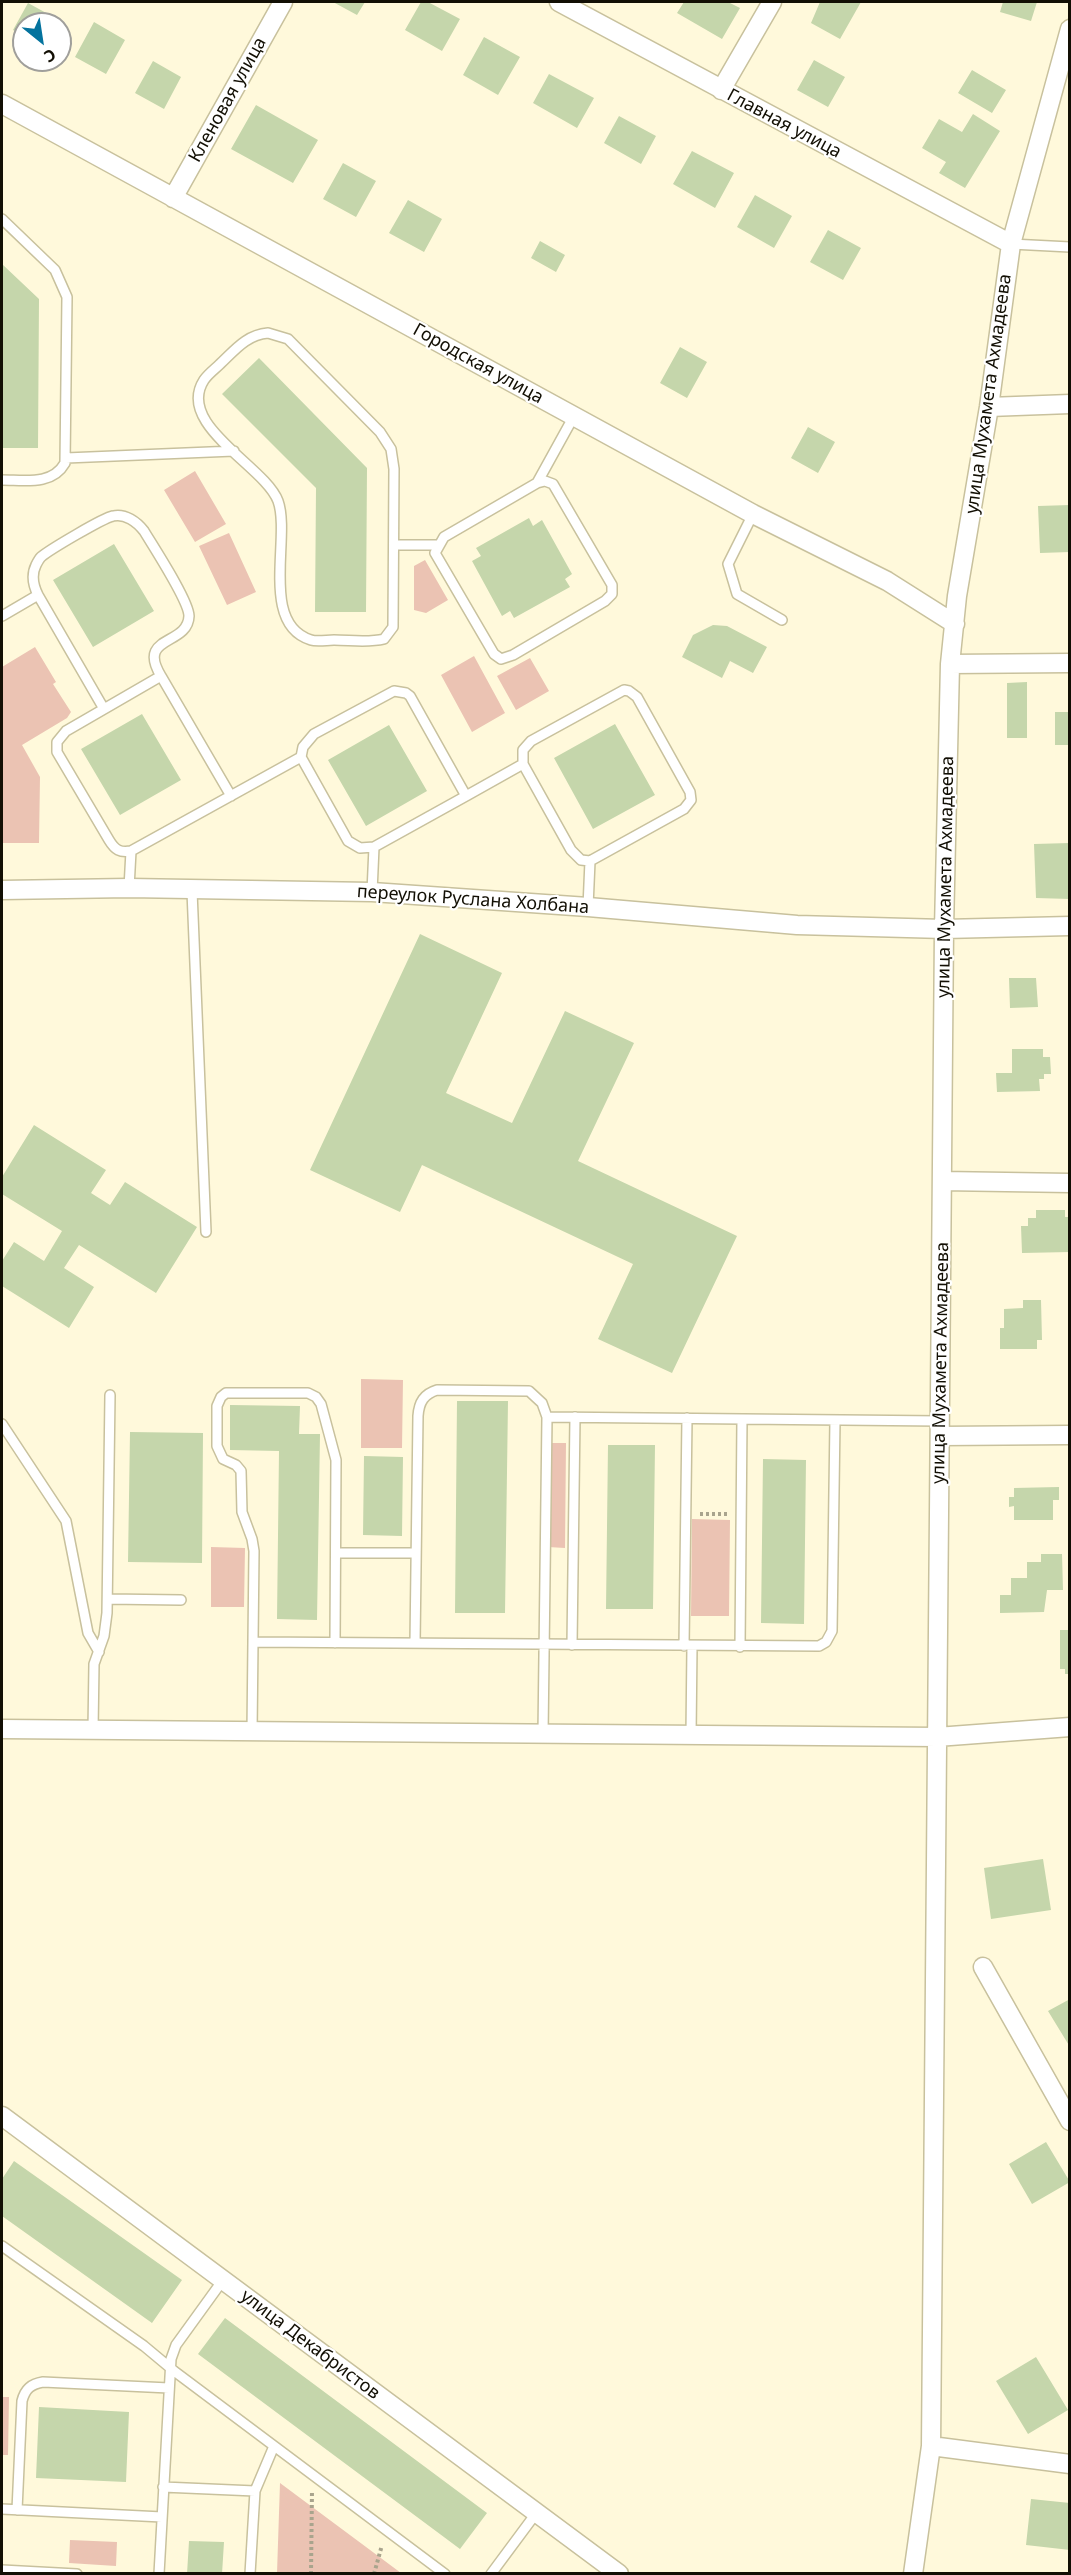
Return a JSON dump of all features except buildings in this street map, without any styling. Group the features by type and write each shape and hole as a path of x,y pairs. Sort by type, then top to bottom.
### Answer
{"street":[{"name":"Кленовая улица","path":"173,198 283,2"},
{"name":"Главная улица","path":"559,2 1011,244"},
{"path":"721,90 772,2"},
{"name":"улица Мухамета Ахмадеева","path":"913,2574 931,2446 944,929 951,664 957,596 989,407 1011,244 1070,29"},
{"name":"Городская улица","path":"2,104 753,514 887,581 955,624"},
{"path":"989,407 1070,404"},
{"path":"951,664 1070,663"},
{"name":"переулок Руслана Холбана","path":"2,890 129,888 192,891 372,892 797,925 944,929 1070,926"},
{"path":"942,1181 1070,1183"},
{"path":"940,1428 1070,1435"},
{"path":"2,1729 937,1737 1070,1727"},
{"path":"983,1967 1070,2121"},
{"name":"улица Декабристов","path":"2,2116 620,2574"},
{"path":"931,2446 1070,2464"}],"lane":[{"path":"2,219 55,270 65,288 67,297 66,458 62,469 44,480 2,480"},
{"path":"1011,244 1070,247"},
{"path":"260,334 288,339 386,439 393,458 394,545 393,627 389,635 378,640 311,640 288,620 281,603 278,500 269,487 205,422 199,400 204,380 246,339 260,334"},
{"path":"537,483 573,416"},
{"path":"66,458 234,451"},
{"path":"545,481 553,484 612,585 612,594 605,601 513,655 501,658 494,654 435,553 444,537 537,483 545,481"},
{"path":"753,514 728,564 737,594 782,620"},
{"path":"104,709 38,596 33,585 33,575 41,558 112,516 121,516 134,521 148,538 186,604 189,613 188,622 181,632 164,642 156,651 153,663 231,796"},
{"path":"394,545 438,545"},
{"path":"2,616 38,596"},
{"path":"161,676 60,736 57,742 57,752 114,848 118,851 131,851 302,757"},
{"path":"466,795 410,696 400,691 388,693 314,734 303,747 302,757 348,841 360,848 374,847 523,764"},
{"path":"629,691 637,697 690,792 691,800 684,809 590,861 576,857 523,764 523,750 531,741 619,692 629,691"},
{"path":"372,892 374,847"},
{"path":"129,888 131,851"},
{"path":"588,907 590,861"},
{"path":"192,891 206,1232"},
{"path":"415,1643 418,1408 425,1396 437,1390 529,1390 543,1403 547,1417 543,1734"},
{"path":"252,1731 254,1551 242,1512 242,1475 236,1466 220,1456 217,1446 218,1406 221,1397 226,1393 308,1393 319,1400 336,1460 335,1643"},
{"path":"93,1730 94,1664 106,1624 108,1599 110,1395"},
{"path":"547,1417 835,1420 940,1428"},
{"path":"572,1645 575,1417"},
{"path":"687,1418 685,1513 691,1735"},
{"path":"740,1647 742,1419"},
{"path":"253,1642 819,1646 830,1637 832,1631 835,1420"},
{"path":"2,1424 66,1521 88,1634 99,1652"},
{"path":"336,1552 416,1553"},
{"path":"108,1599 181,1600"},
{"path":"2,2246 144,2346 170,2368 445,2574"},
{"path":"159,2574 170,2368 176,2345 223,2280"},
{"path":"17,2510 22,2401 28,2389 34,2384 43,2382 169,2388"},
{"path":"250,2574 255,2491 274,2446"},
{"path":"164,2487 255,2491"},
{"path":"2,2509 162,2517"},
{"path":"491,2574 537,2512"},
{"path":"2,2570 77,2574"}],"path":[{"path":"685,1513 741,1514"},
{"path":"310,2574 313,2475"},
{"path":"374,2574 387,2530"}],"shaded area":[{"path":"195,471 226,524 195,542 164,490"},
{"path":"229,533 256,592 227,605 199,546"},
{"path":"425,560 448,600 426,613 414,610 414,566"},
{"path":"35,647 56,682 53,684 71,712 67,718 22,745 40,777 39,843 2,843 2,667"},
{"path":"474,656 505,713 472,732 441,675"},
{"path":"530,658 549,691 516,710 497,676"},
{"path":"361,1379 403,1380 402,1448 361,1448"},
{"path":"549,1443 566,1443 565,1548 548,1547"},
{"path":"692,1519 730,1520 729,1616 691,1616"},
{"path":"211,1547 245,1548 244,1607 211,1607"},
{"path":"2,2397 9,2397 8,2455 2,2455"},
{"path":"280,2483 401,2573 277,2573"},
{"path":"70,2540 117,2542 116,2566 69,2563"}]}
